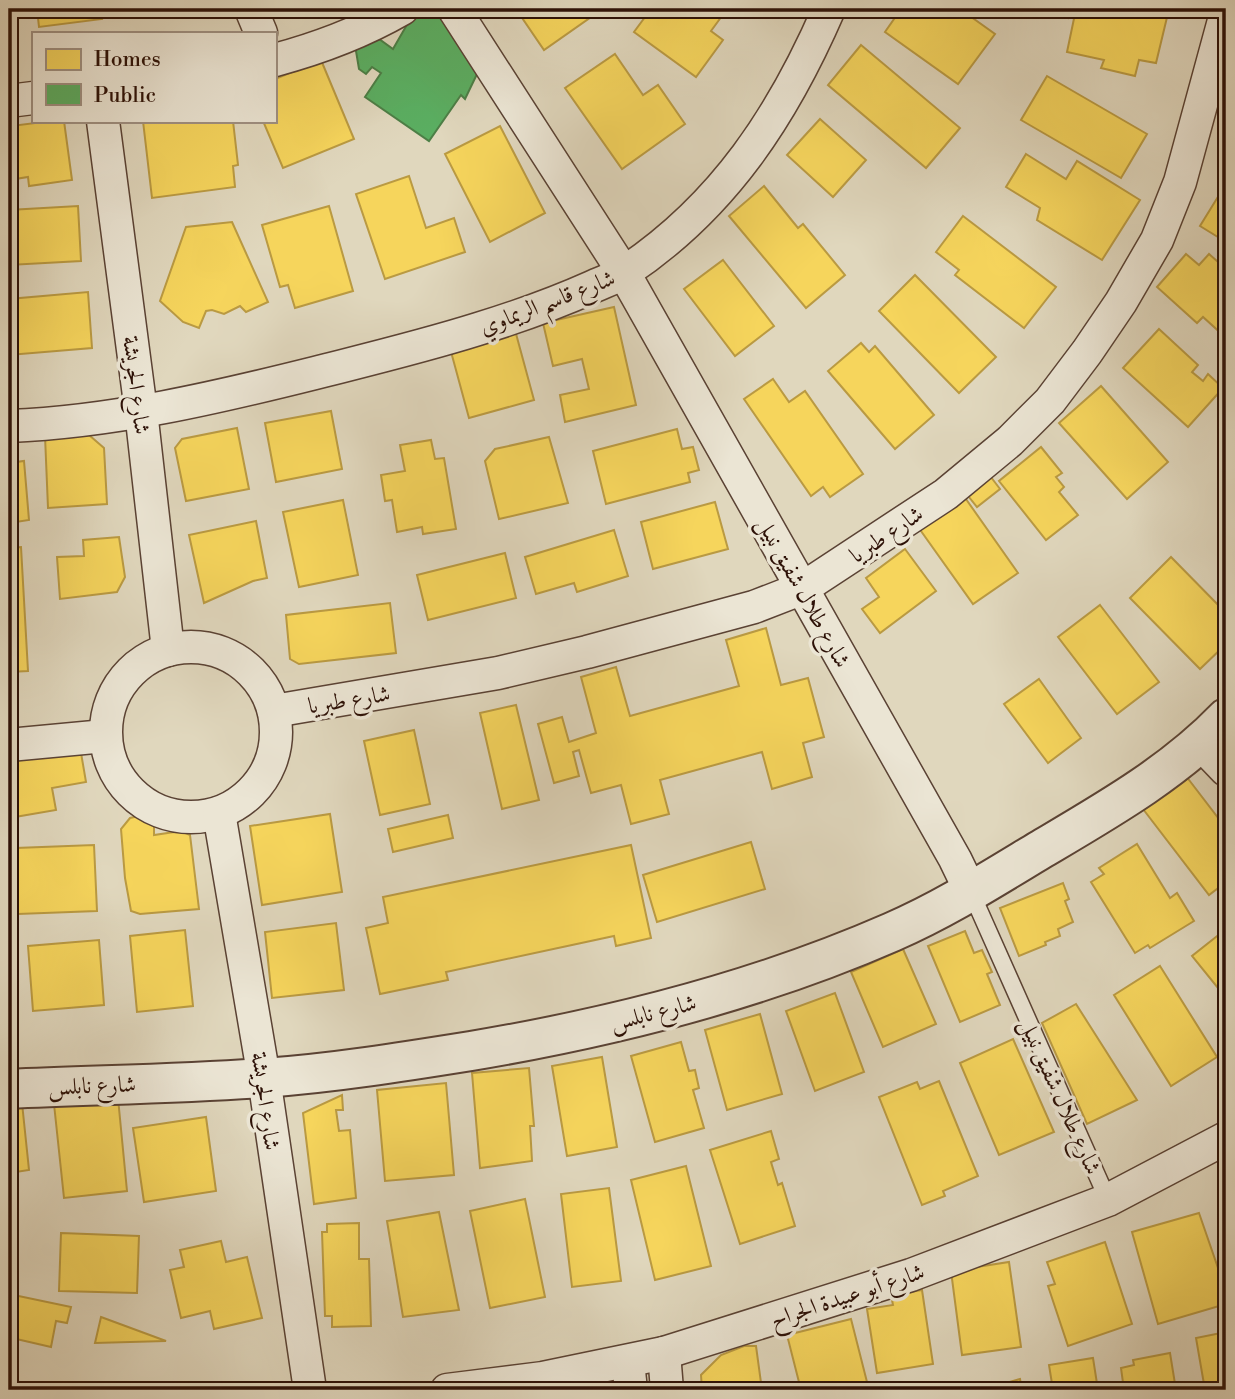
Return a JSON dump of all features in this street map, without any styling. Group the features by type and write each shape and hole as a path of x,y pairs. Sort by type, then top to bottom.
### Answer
{"street":[{"path":"251,9 261,32"},
{"path":"276,60 317,49 373,26 402,9"},
{"name":"شارع طلال شفيق نبيل","path":"454,9 624,273 803,588 971,892"},
{"name":"شارع قاسم الريماوي","path":"9,426 55,424 141,411 260,387 431,344 546,307 624,273 686,225 739,169 805,64 829,9"},
{"name":"شارع طبريا","path":"274,711 498,673 754,607 803,588 946,495 999,450 1050,401 1121,302 1157,240 1180,181 1226,13"},
{"path":"9,101 32,98"},
{"name":"شارع الجريشة","path":"103,122 141,411 168,650"},
{"path":"190,646 213,649 234,658 252,671 266,690 274,711 277,732 267,772 254,789 238,803 219,813 193,817 167,814 143,803 123,785 110,762 105,736 109,708 122,682 142,662 168,650 190,646"},
{"path":"9,745 105,736"},
{"name":"شارع نابلس","path":"9,1089 264,1078 382,1066 507,1045 637,1018 754,985 892,932 971,892 1218,744"},
{"name":"شارع الجريشة","path":"219,813 264,1078 310,1390"},
{"name":"شارع أبو عبيدة الجراح","path":"447,1390 543,1378 630,1376 664,1353 911,1275 1108,1200 1226,1138"},
{"path":"664,1353 667,1390"}],"lane":[{"name":"شارع طلال شفيق نبيل","path":"971,892 1108,1200"}],"building: Homes":[{"path":"37,9 100,9 102,19 39,27"},
{"path":"516,9 600,9 601,10 544,50"},
{"path":"651,9 727,9 711,31 723,40 696,77 634,32"},
{"path":"901,9 960,9 995,34 958,84 885,32"},
{"path":"1054,9 1070,9 1068,18 1053,15"},
{"path":"1076,9 1169,9 1156,63 1139,60 1135,76 1101,68 1104,60 1067,52"},
{"path":"861,45 960,128 926,168 828,85"},
{"path":"615,54 643,95 658,85 685,124 622,169 565,88"},
{"path":"321,60 354,139 283,168 263,122 276,122 276,79"},
{"path":"1047,76 1147,134 1121,178 1021,120"},
{"path":"820,119 866,160 833,197 787,155"},
{"path":"64,122 72,180 29,186 28,177 9,180 9,153 14,152 11,126"},
{"path":"143,122 233,122 238,165 233,166 235,187 152,198"},
{"path":"500,126 545,213 490,242 445,154"},
{"path":"1026,154 1066,179 1077,161 1140,200 1102,260 1037,220 1040,208 1006,187"},
{"path":"409,176 426,228 454,218 465,252 385,279 356,194"},
{"path":"764,186 798,228 803,224 845,275 806,308 729,216"},
{"path":"1224,187 1226,189 1226,242 1200,226"},
{"path":"78,206 81,261 9,265 9,210"},
{"path":"329,206 353,291 295,308 288,285 280,287 262,225"},
{"path":"963,216 1056,287 1024,328 955,275 959,270 936,252"},
{"path":"232,222 268,302 246,312 240,306 224,314 206,311 199,328 183,322 160,301 186,227"},
{"path":"1186,254 1199,265 1209,254 1226,269 1224,336 1203,317 1197,323 1157,287"},
{"path":"723,260 774,326 735,356 684,289"},
{"path":"915,275 996,357 959,393 879,311"},
{"path":"88,292 92,348 9,355 9,299"},
{"path":"614,307 636,405 565,422 560,395 589,389 582,359 553,366 543,323"},
{"path":"1159,329 1198,365 1192,372 1203,381 1208,374 1223,388 1188,427 1123,368"},
{"path":"515,330 534,400 469,418 450,348"},
{"path":"861,343 869,352 875,346 934,415 895,449 828,371"},
{"path":"773,379 789,402 805,391 863,474 830,497 823,487 811,496 744,399"},
{"path":"1101,386 1168,462 1127,499 1059,423"},
{"path":"331,411 342,469 276,482 265,423"},
{"path":"237,428 249,489 186,501 175,448 182,439"},
{"path":"677,429 682,449 693,447 699,470 688,473 690,482 606,504 593,451"},
{"path":"89,435 104,448 107,504 48,508 45,436"},
{"path":"549,437 568,503 499,519 485,461 495,449"},
{"path":"431,440 435,459 444,458 456,529 423,534 422,527 397,532 392,500 385,501 381,475 405,471 400,445"},
{"path":"1041,447 1062,473 1056,477 1064,487 1059,492 1078,515 1046,540 999,481"},
{"path":"24,461 29,520 9,523 9,463"},
{"path":"984,468 1000,489 977,507 961,487"},
{"path":"961,492 1018,573 973,604 916,524"},
{"path":"343,500 358,575 299,587 283,512"},
{"path":"715,502 728,549 653,569 641,522"},
{"path":"256,521 267,578 253,581 204,603 189,535"},
{"path":"614,530 628,576 577,592 574,583 536,594 525,557"},
{"path":"119,537 125,577 117,592 60,599 57,557 84,556 83,540"},
{"path":"21,547 28,671 9,672 9,548"},
{"path":"905,549 936,591 880,633 862,609 879,597 866,578"},
{"path":"505,553 516,598 428,620 417,575"},
{"path":"1171,557 1226,613 1226,644 1200,669 1130,598"},
{"path":"390,603 396,653 299,664 290,659 286,615"},
{"path":"1100,605 1159,682 1117,714 1058,637"},
{"path":"766,628 781,685 808,678 824,737 803,743 812,777 772,789 762,752 660,780 669,814 631,824 621,785 591,793 579,750 573,752 579,776 554,783 538,724 562,717 569,742 596,733 581,677 616,667 630,716 739,686 726,640"},
{"path":"1039,679 1081,738 1048,763 1004,704"},
{"path":"516,705 539,800 502,809 480,713"},
{"path":"414,730 430,804 380,815 364,741"},
{"path":"80,747 86,782 52,788 56,810 9,818 9,759"},
{"path":"1186,776 1219,819 1226,813 1226,882 1209,895 1143,809"},
{"path":"330,814 342,892 262,905 250,826"},
{"path":"143,815 154,824 154,835 181,831 190,835 199,909 140,914 131,911 121,829 130,818"},
{"path":"448,815 453,838 393,852 388,829"},
{"path":"751,842 765,889 657,922 643,875"},
{"path":"1137,844 1170,898 1177,893 1194,921 1150,948 1148,945 1135,953 1091,882 1104,874 1099,868"},
{"path":"94,845 97,911 18,914 16,848"},
{"path":"631,845 651,938 616,946 614,936 446,972 448,980 380,994 366,928 388,923 383,897"},
{"path":"1063,883 1069,899 1065,901 1073,922 1058,929 1060,936 1045,942 1046,945 1019,956 1000,908"},
{"path":"336,923 344,990 272,998 265,932"},
{"path":"1226,929 1226,989 1222,993 1192,956"},
{"path":"185,930 193,1006 137,1012 130,936"},
{"path":"965,931 974,953 982,950 992,972 987,974 1000,1005 960,1022 928,946"},
{"path":"99,940 104,1005 33,1011 28,946"},
{"path":"903,949 936,1024 883,1047 851,972"},
{"path":"1160,966 1217,1057 1171,1086 1114,995"},
{"path":"835,993 864,1072 815,1091 786,1011"},
{"path":"1076,1004 1137,1100 1087,1124 1042,1023"},
{"path":"760,1014 782,1094 727,1110 705,1030"},
{"path":"1013,1039 1054,1132 999,1155 960,1063"},
{"path":"681,1042 689,1071 695,1070 699,1088 693,1090 704,1128 655,1142 631,1056"},
{"path":"602,1057 617,1147 567,1156 552,1066"},
{"path":"529,1068 534,1126 530,1126 532,1161 480,1168 472,1073"},
{"path":"939,1081 978,1176 943,1191 945,1196 922,1205 879,1097 917,1082 920,1089"},
{"path":"446,1083 454,1175 385,1181 377,1090"},
{"path":"342,1095 343,1110 336,1110 339,1131 350,1130 356,1198 314,1204 303,1113"},
{"path":"118,1098 127,1191 64,1198 54,1104"},
{"path":"22,1103 29,1170 9,1173 9,1104"},
{"path":"206,1117 216,1191 144,1202 133,1128"},
{"path":"771,1131 779,1159 771,1162 778,1185 782,1183 795,1226 740,1244 710,1150"},
{"path":"686,1166 711,1266 655,1280 631,1180"},
{"path":"609,1188 621,1281 572,1287 561,1194"},
{"path":"525,1199 545,1297 490,1308 470,1211"},
{"path":"1226,1203 1226,1225 1219,1206"},
{"path":"439,1212 459,1310 403,1317 387,1221"},
{"path":"1199,1213 1226,1291 1226,1304 1158,1324 1132,1232"},
{"path":"359,1223 359,1259 369,1259 371,1326 332,1327 332,1316 325,1316 322,1232 327,1232 327,1224"},
{"path":"61,1233 139,1236 137,1293 59,1291"},
{"path":"221,1241 226,1262 247,1257 262,1318 214,1329 210,1311 181,1318 170,1270 184,1267 180,1250"},
{"path":"1105,1242 1132,1324 1068,1346 1048,1286 1055,1284 1047,1262"},
{"path":"1009,1262 1021,1347 962,1355 951,1271"},
{"path":"922,1290 933,1364 877,1373 867,1309 893,1305 891,1295"},
{"path":"9,1294 71,1307 67,1323 56,1321 51,1347 12,1338 14,1328 9,1327"},
{"path":"101,1317 166,1341 95,1343"},
{"path":"851,1319 867,1382 835,1390 801,1390 787,1335"},
{"path":"1226,1332 1226,1390 1205,1390 1196,1338"},
{"path":"744,1346 756,1346 762,1390 702,1390 701,1375 721,1355"},
{"path":"1170,1353 1176,1390 1124,1390 1121,1368 1134,1365 1133,1360"},
{"path":"1093,1358 1098,1390 1053,1390 1049,1365"},
{"path":"1020,1379 1022,1390 982,1390"}],"building: Public":[{"path":"416,9 437,9 444,13 478,72 465,99 461,95 429,141 365,97 381,73 372,67 366,74 359,69 354,39 368,31 393,49"}]}
